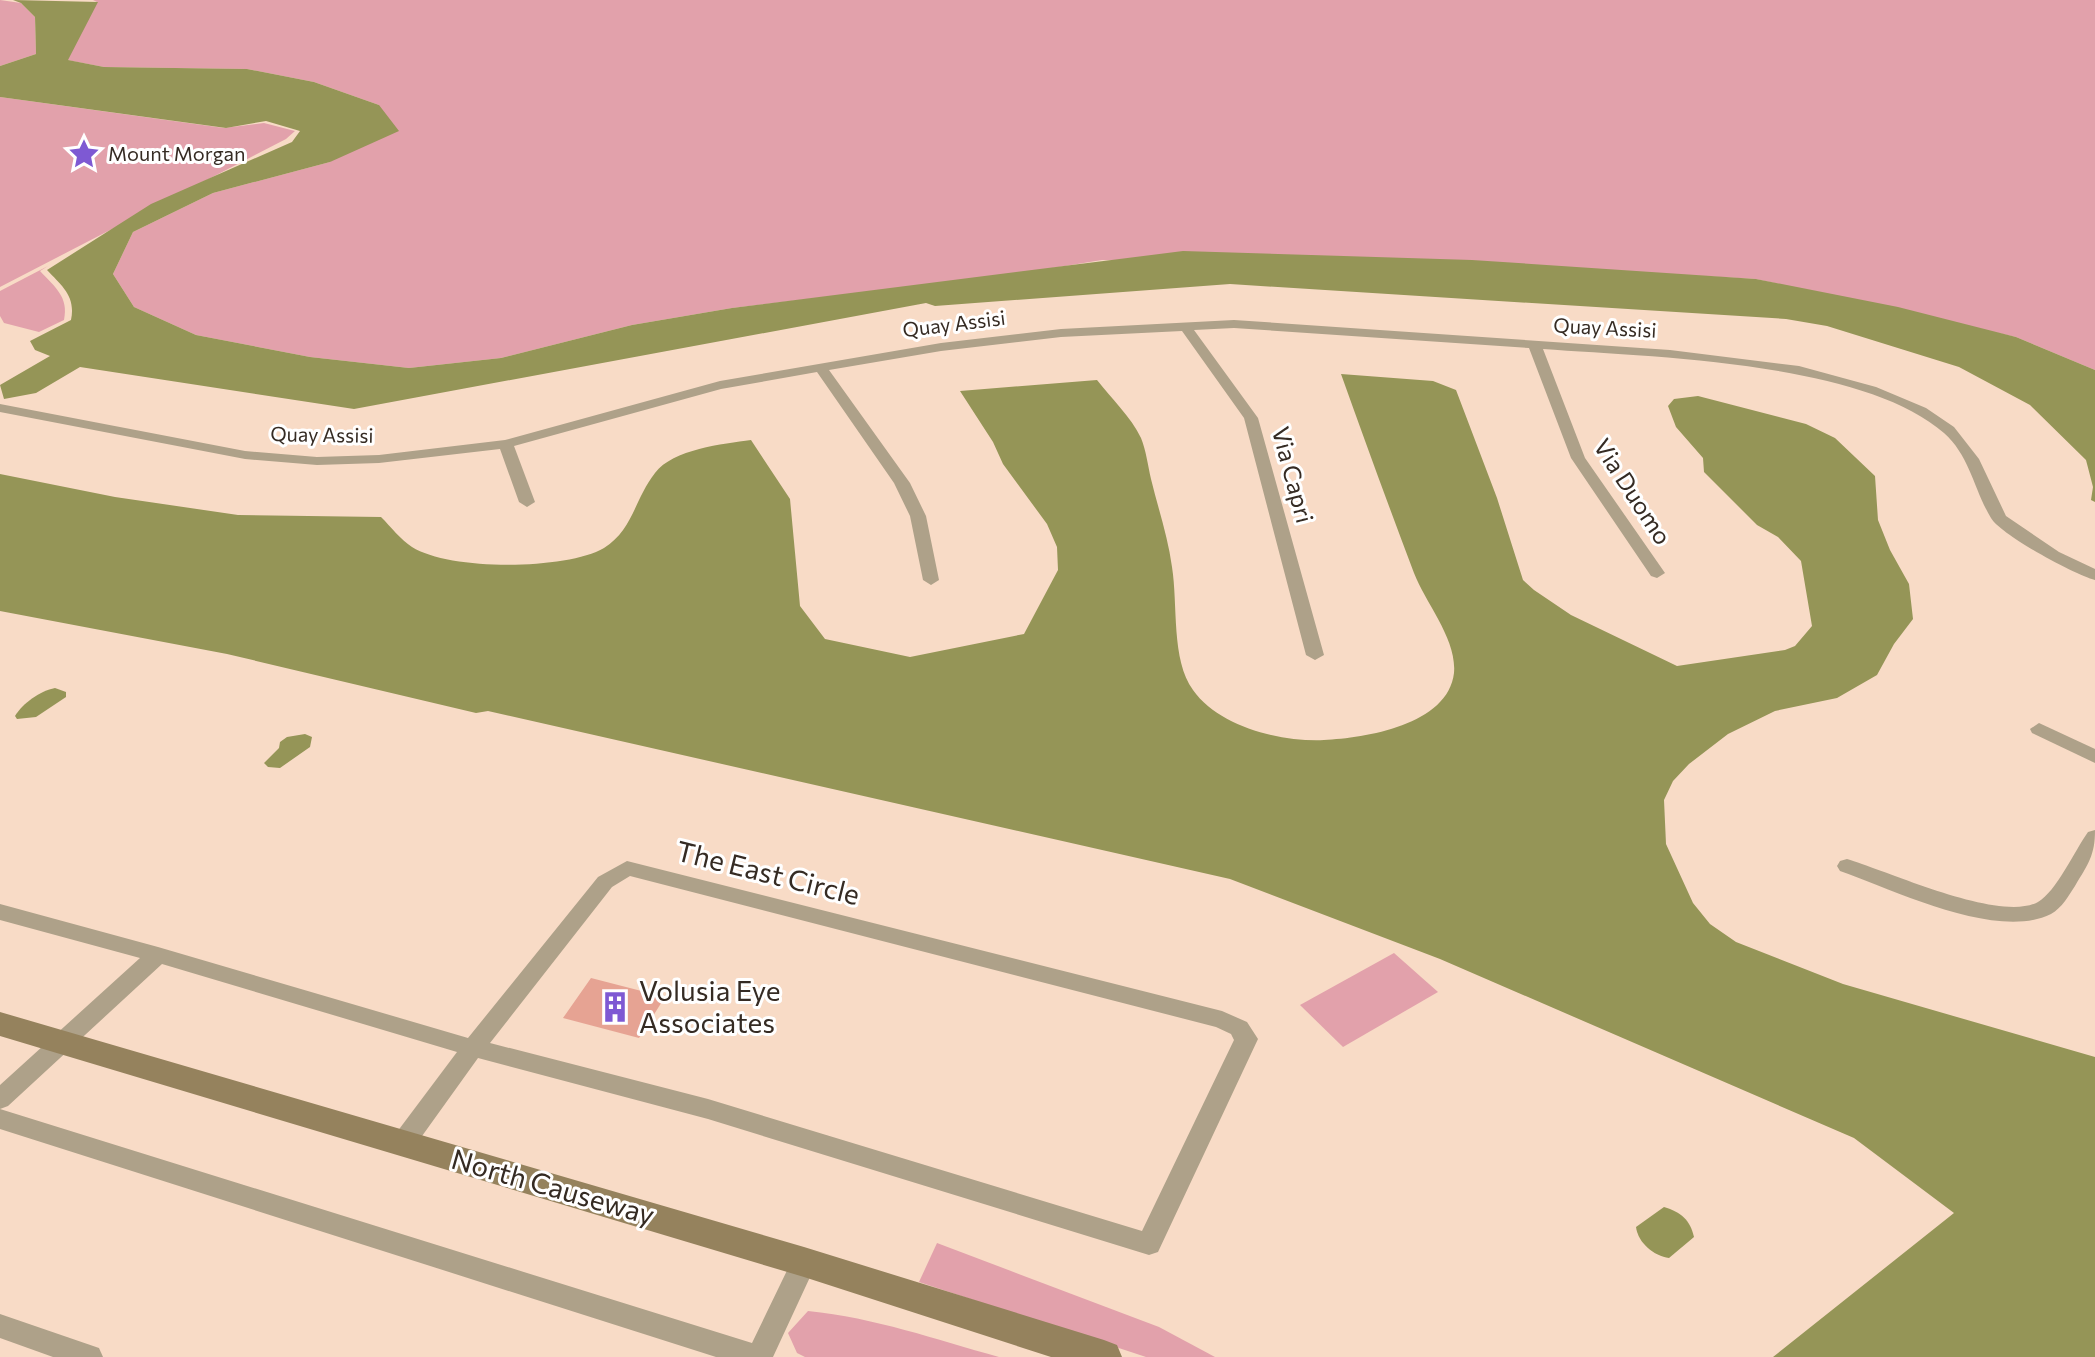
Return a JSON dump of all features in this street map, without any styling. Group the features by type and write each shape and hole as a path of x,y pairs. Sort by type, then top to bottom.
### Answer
{"main road":[{"name":"North Causeway","path":"0,1024 804,1262 1104,1357"}],"street":[{"name":"Quay Assisi","path":"0,408 245,455 302,460 379,459 506,444 561,431 678,395 820,367 941,347 1061,333 1234,324 1712,357 1799,370 1871,390 1921,411 1949,430 1962,444 1999,519 2053,555 2095,575"},
{"name":"Via Capri","path":"1185,326 1251,418 1315,655"},
{"name":"Via Duomo","path":"1535,346 1578,458 1657,573"},
{"path":"820,367 902,483 918,516 931,580"},
{"path":"506,444 527,502"},
{"path":"2039,729 2095,757"},
{"path":"1847,866 1990,914 2029,914 2047,907 2095,837"},
{"name":"The East Circle","path":"403,1143 473,1048 605,882 627,868 1222,1020 1239,1028 1246,1039 1149,1244 708,1109 473,1048"},
{"path":"0,912 473,1048"},
{"path":"0,1099 158,955"},
{"path":"0,1119 758,1357 804,1262"},
{"path":"0,1326 89,1357"}],"shaded area":[{"path":"0,0 21,3 35,17 36,54 0,66"},
{"path":"13,0 98,2 68,60 104,67 247,69 314,82 379,105 399,131 330,162 213,193 133,232 113,274 134,307 196,335 310,357 409,368 501,358 632,325 732,308 1183,251 1472,260 1756,279 1898,307 2016,337 2095,370 2095,502 2091,500 2093,487 2086,460 2030,405 1959,367 1827,326 1786,319 1230,284 935,306 926,303 354,409 80,367 36,393 4,399 0,385 50,356 35,350 30,341 71,320 70,298 47,270 151,204 292,142 300,131 266,121 226,128 0,97 0,66 36,54 35,17 21,3"},
{"path":"93,0 2095,0 2095,370 2016,337 1756,279 1629,272 1102,260 1010,275 732,308 632,325 501,358 409,368 310,357 196,335 134,307 113,274 133,232 213,193 330,162 379,105 314,82 247,69 104,67 67,60 97,2"},
{"path":"0,97 224,128 264,123 295,131 286,139 0,287"},
{"path":"48,266 40,271 63,299 64,320 39,332 4,323 0,316 0,291"},
{"path":"1341,374 1433,381 1456,390 1497,498 1523,580 1571,615 1677,666 1785,650 1795,646 1812,626 1801,561 1778,537 1757,525 1704,472 1703,458 1676,427 1668,406 1674,399 1698,396 1806,424 1835,438 1875,476 1878,520 1909,584 1913,619 1894,644 1877,675 1837,698 1775,711 1728,734 1689,764 1673,781 1664,800 1666,844 1693,903 1710,924 1736,942 1843,984 2095,1057 2095,1357 1773,1357 1954,1213 1854,1138 1440,959 1230,879 488,711 476,713 227,654 0,611 0,474 115,497 238,515 381,517 408,544 430,555 479,564 537,564 586,555 614,541 628,523 655,473 674,458 699,449 751,440 790,499 800,606 825,639 910,657 1024,634 1058,570 1057,547 1047,524 1003,464 993,442 960,391 1097,380 1132,423 1143,443 1170,556 1181,663 1193,690 1218,714 1252,730 1307,740 1361,736 1402,725 1421,717 1437,705 1448,691 1454,673 1454,660 1446,635 1414,573"},
{"path":"55,688 66,692 66,697 36,717 17,719 15,716 27,702"},
{"path":"305,734 312,737 310,747 280,768 268,767 264,763 287,737"},
{"path":"1394,953 1438,992 1343,1047 1300,1005"},
{"path":"1664,1207 1684,1218 1694,1237 1669,1258 1648,1248 1636,1227"},
{"path":"937,1243 1159,1327 1215,1357 1146,1357 919,1282"},
{"path":"808,1311 881,1324 999,1357 805,1357 797,1353 788,1333"}],"building":[{"name":"Volusia Eye Associates","path":"591,978 665,997 639,1038 563,1018"}],"place":[{"name":"Mount Morgan","path":"84,154"},
{"name":"Volusia Eye Associates","path":"615,1007"}]}
